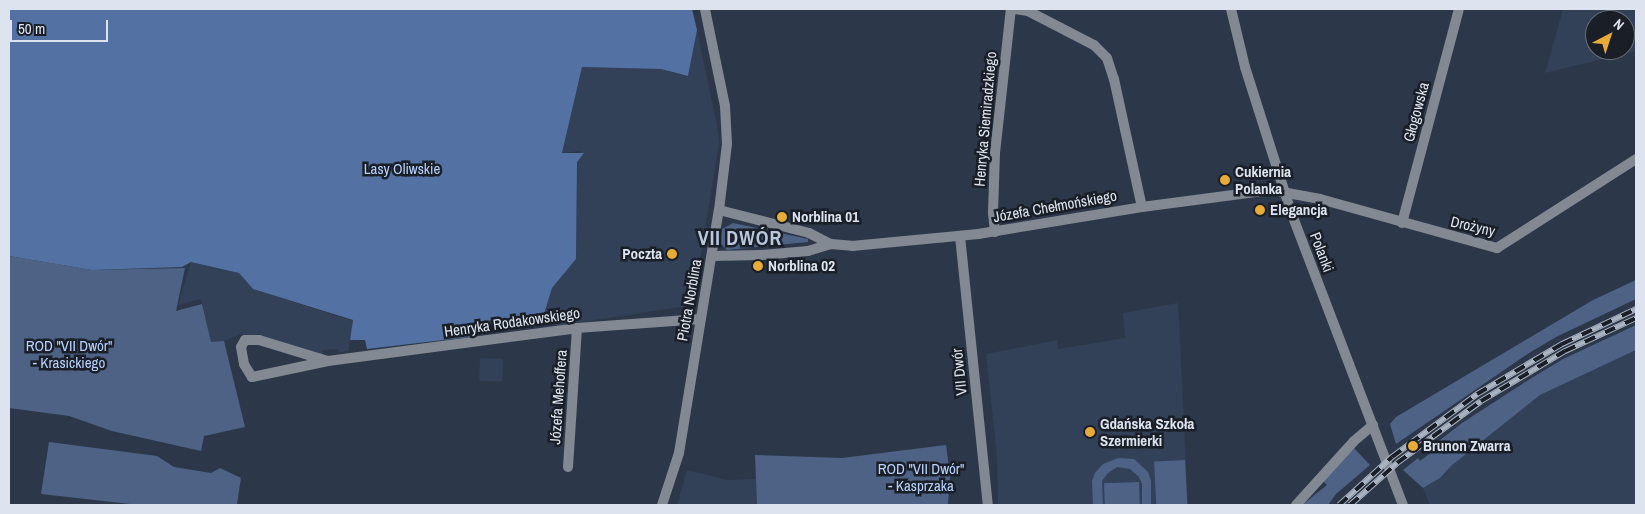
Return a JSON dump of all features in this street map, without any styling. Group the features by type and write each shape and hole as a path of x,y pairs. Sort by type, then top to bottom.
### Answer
{"street":[{"name":"Piotra Norblina","path":"662,505 679,453 719,210 727,123 705,9"},
{"path":"1013,9 1028,11 1094,45 1107,58 1114,79 1142,207"},
{"name":"Henryka Siemiradzkiego","path":"995,232 993,213 995,153 1013,9"},
{"name":"Polanki","path":"1231,9 1246,67 1284,191 1401,504"},
{"name":"Głogowska","path":"1402,223 1459,9"},
{"name":"Drożyny","path":"1284,191 1320,199 1497,248 1636,160"},
{"name":"Józefa Chełmońskiego","path":"719,210 809,233 831,244 852,246 995,232 1142,207 1260,191 1284,191"},
{"name":"VII Dwór","path":"960,236 988,505"},
{"name":"Józefa Chełmońskiego","path":"712,256 808,251 831,244"},
{"name":"Henryka Rodakowskiego","path":"328,361 259,340 245,340 241,347 244,364 252,377 328,361 577,328 701,319"},
{"name":"Józefa Mehoffera","path":"568,468 577,328"},
{"path":"1296,505 1354,441 1372,425"}],"shaded area":[{"path":"1563,9 1636,9 1635,51 1635,10 1585,10 1585,60 1599,60 1545,73"},
{"path":"697,30 719,143 693,305 555,326 554,313 544,314 552,288 576,259 577,162 581,151 562,153 582,67 661,69 688,76"},
{"path":"191,262 239,273 253,289 353,321 348,351 339,352 338,349 323,350 323,354 241,334 224,341 211,343 201,299 178,305"},
{"name":"Gdańska Szkoła Szermierki","path":"1178,303 1188,505 998,505 997,456 986,354 1058,340 1058,349 1125,338 1123,313"},
{"path":"1636,350 1636,505 1430,505 1423,488 1440,478 1451,466 1540,395"},
{"path":"480,358 503,359 502,382 479,381"},
{"path":"687,470 727,480 756,479 757,505 677,505"}],"green space":[{"name":"Lasy Oliwskie","path":"9,9 692,9 697,30 688,76 661,69 582,67 562,153 584,153 577,162 576,259 552,288 544,314 476,322 469,337 367,349 365,340 350,340 353,320 253,289 239,273 191,262 182,267 92,270 9,256"},
{"path":"733,223 808,239 808,242 727,250 720,243 722,229"},
{"name":"ROD \"VII Dwór\" - Krasickiego","path":"9,256 92,270 185,268 176,311 202,304 211,342 224,341 245,427 204,436 201,451 112,431 69,416 9,408"},
{"path":"1636,280 1636,299 1556,337 1529,353 1396,444 1390,424 1396,417 1593,300"},
{"path":"1636,325 1636,350 1540,395 1451,466 1440,478 1423,488 1403,470 1418,458 1420,461 1432,452 1446,453 1431,447 1462,423 1530,379 1563,359"},
{"path":"49,442 157,456 174,467 211,473 220,468 241,478 237,504 139,505 41,494"},
{"name":"ROD \"VII Dwór\" - Kasprzaka","path":"946,445 950,475 948,505 757,505 755,455 842,458"},
{"path":"1354,448 1370,465 1336,494 1328,505 1302,505 1327,485 1322,480"},
{"path":"1118,458 1134,459 1148,472 1151,481 1151,505 1142,505 1142,484 1139,477 1130,469 1117,467 1108,473 1102,481 1103,505 1093,505 1092,481 1095,473 1103,464"},
{"path":"1185,460 1187,505 1156,505 1154,462"},
{"path":"1139,482 1140,505 1105,505 1104,483"}],"railway":[{"path":"1339,505 1392,457 1477,394 1562,344 1636,309"},
{"path":"1350,505 1397,463 1481,401 1565,351 1636,318"}],"place":[{"name":"Cukiernia Polanka","path":"1225,180"},
{"name":"Elegancja","path":"1260,210"},
{"name":"Norblina 01","path":"782,217"},
{"name":"Poczta","path":"672,254"},
{"name":"Norblina 02","path":"758,266"},
{"name":"Gdańska Szkoła Szermierki","path":"1090,432"},
{"name":"Brunon Zwarra","path":"1413,446"}],"district":[{"name":"VII DWÓR","path":"740,237"}]}
